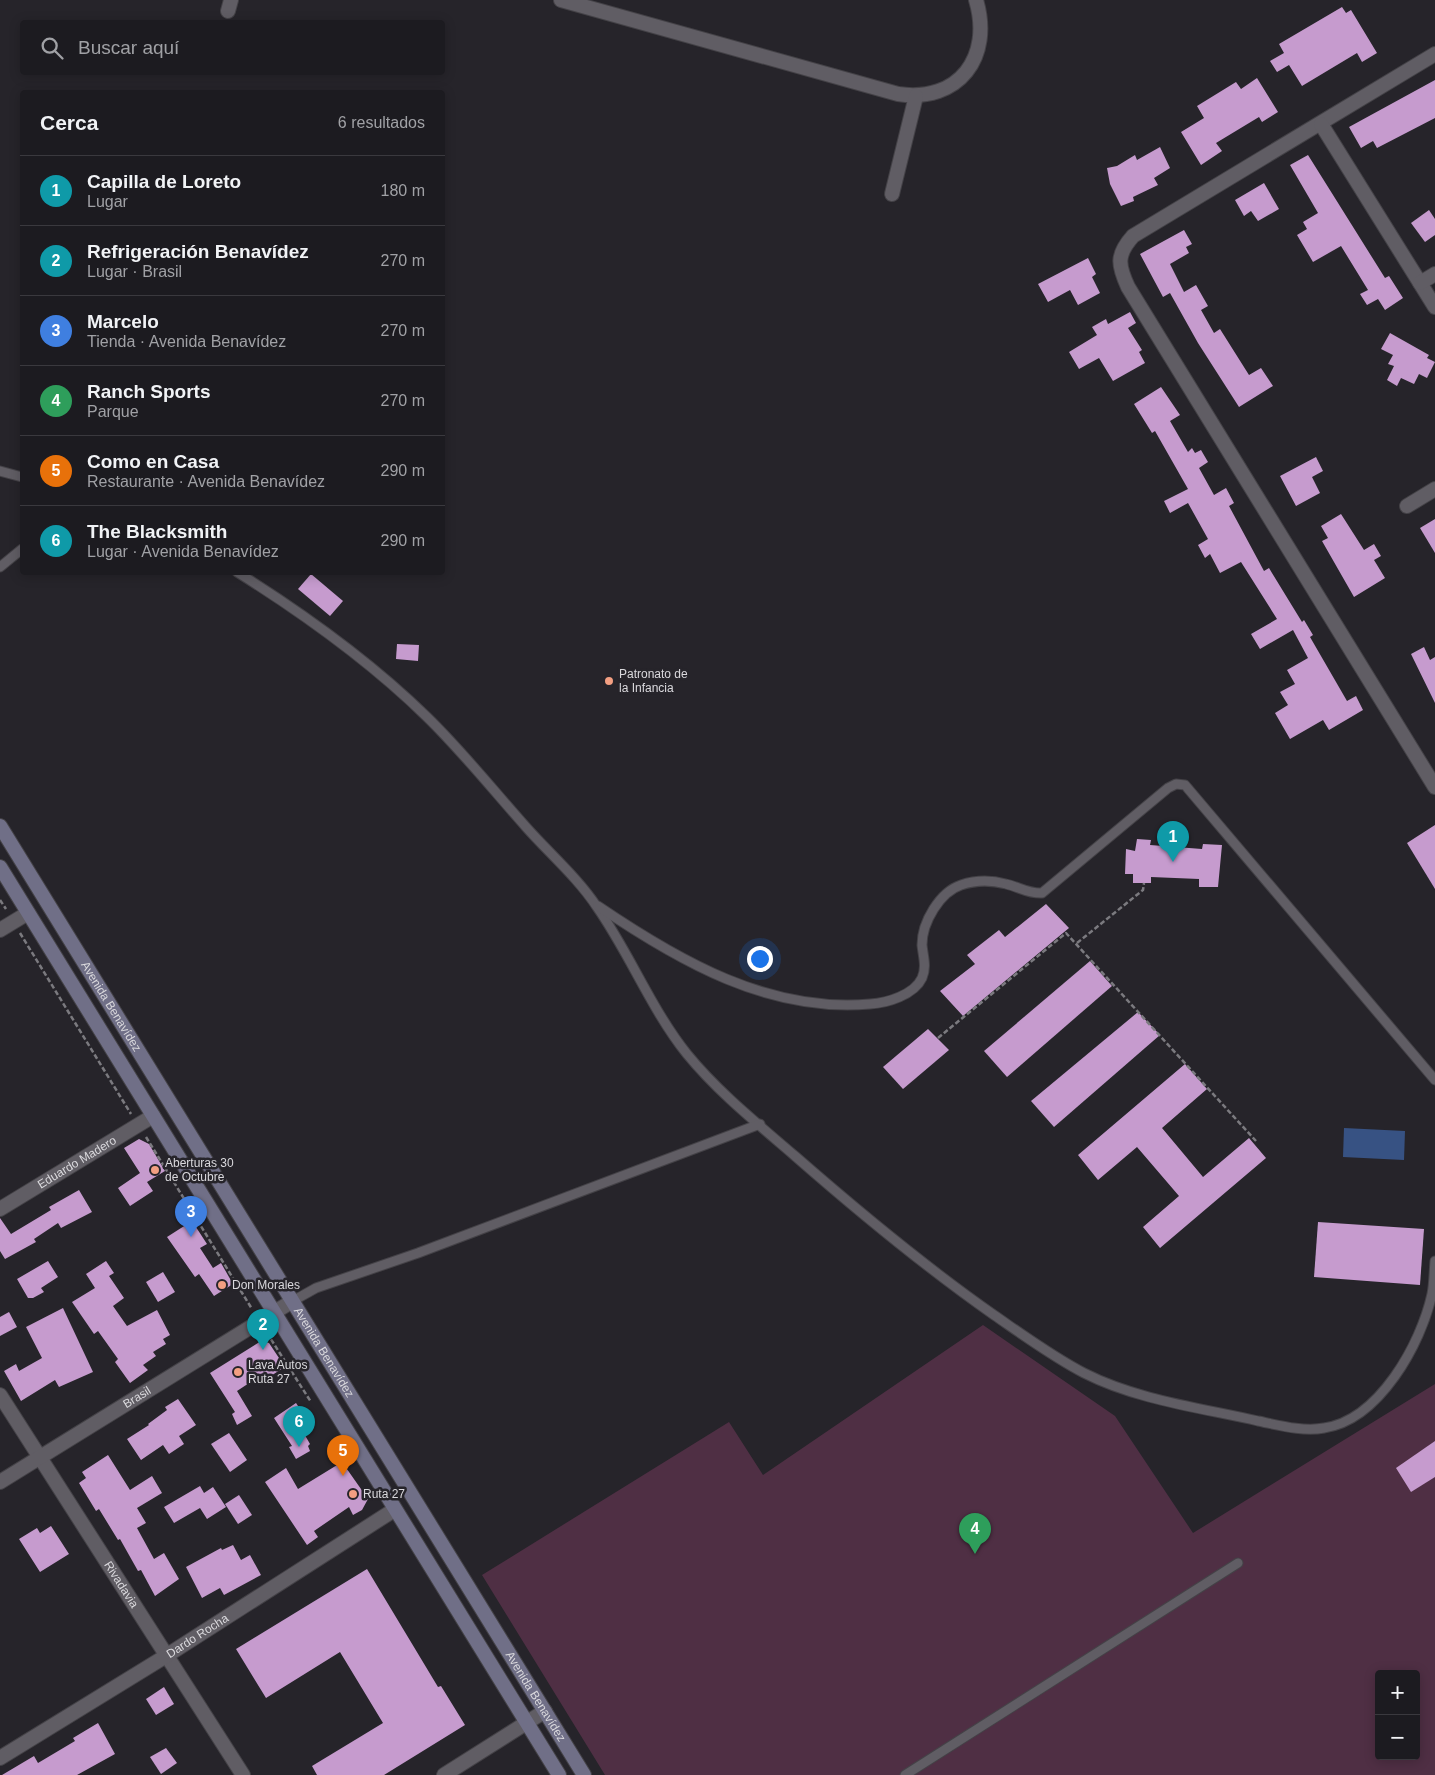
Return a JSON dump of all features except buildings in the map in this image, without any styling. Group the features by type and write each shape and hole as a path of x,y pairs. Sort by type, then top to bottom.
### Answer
{"main road":[{"name":"Avenida Benavídez","path":"0,826 291,1302 584,1775"},
{"name":"Avenida Benavídez","path":"0,867 154,1116 272,1312 559,1775"}],"street":[{"path":"561,0 898,94 916,96 951,86 966,73 978,51 982,27 976,0"},
{"path":"1435,54 1133,236 1123,248 1120,259 1121,273 1128,288 1429,764 1435,787"},
{"path":"892,194 916,96"},
{"path":"1321,124 1435,307"},
{"path":"1420,283 1435,274"},
{"path":"1407,506 1435,489"},
{"path":"0,930 28,913"},
{"name":"Eduardo Madero","path":"0,1208 154,1116"},
{"name":"Brasil","path":"0,1482 291,1302"},
{"name":"Rivadavia","path":"0,1395 38,1458 52,1476 243,1775"},
{"name":"Dardo Rocha","path":"0,1758 166,1656 394,1510"},
{"path":"444,1775 545,1711"}],"lane":[{"path":"0,471 20,476"},
{"path":"0,567 20,551"},
{"path":"242,575 348,649 427,717 596,905 668,1029 690,1058 859,1213 951,1284 1040,1346 1085,1373 1120,1388 1152,1397 1271,1424 1322,1429 1342,1423 1362,1412 1389,1385 1405,1360 1422,1324 1432,1293 1435,1261"},
{"path":"596,905 643,937 710,973 738,985 770,995 834,1005 883,1003 908,993 922,979 925,965 922,943 932,911 946,892 961,885 984,880 1006,884 1032,894 1042,893 1168,788 1176,784 1185,785 1435,1080"},
{"path":"291,1302 316,1288 418,1253 760,1124"},
{"path":"905,1775 1238,1563"}],"path":[{"path":"1077,944 1143,890 1144,883"},
{"path":"938,1038 1066,933 1256,1141"}],"shaded area":[{"path":"983,1325 1115,1416 1193,1533 1435,1384 1435,1775 605,1775 482,1575 729,1422 763,1475"}],"water":[{"path":"1344,1128 1405,1131 1404,1160 1343,1157"}],"place":[{"name":"Patronato de la Infancia","path":"609,681"},
{"name":"Capilla de Loreto","path":"1173,862"},
{"name":"Aberturas 30 de Octubre","path":"155,1170"},
{"name":"Marcelo","path":"191,1237"},
{"name":"Don Morales","path":"222,1285"},
{"name":"Refrigeración Benavídez","path":"263,1350"},
{"name":"Lava Autos Ruta 27","path":"238,1372"},
{"name":"The Blacksmith","path":"299,1447"},
{"name":"Como en Casa","path":"343,1476"},
{"name":"Ruta 27","path":"353,1494"},
{"name":"Ranch Sports","path":"975,1554"}]}
